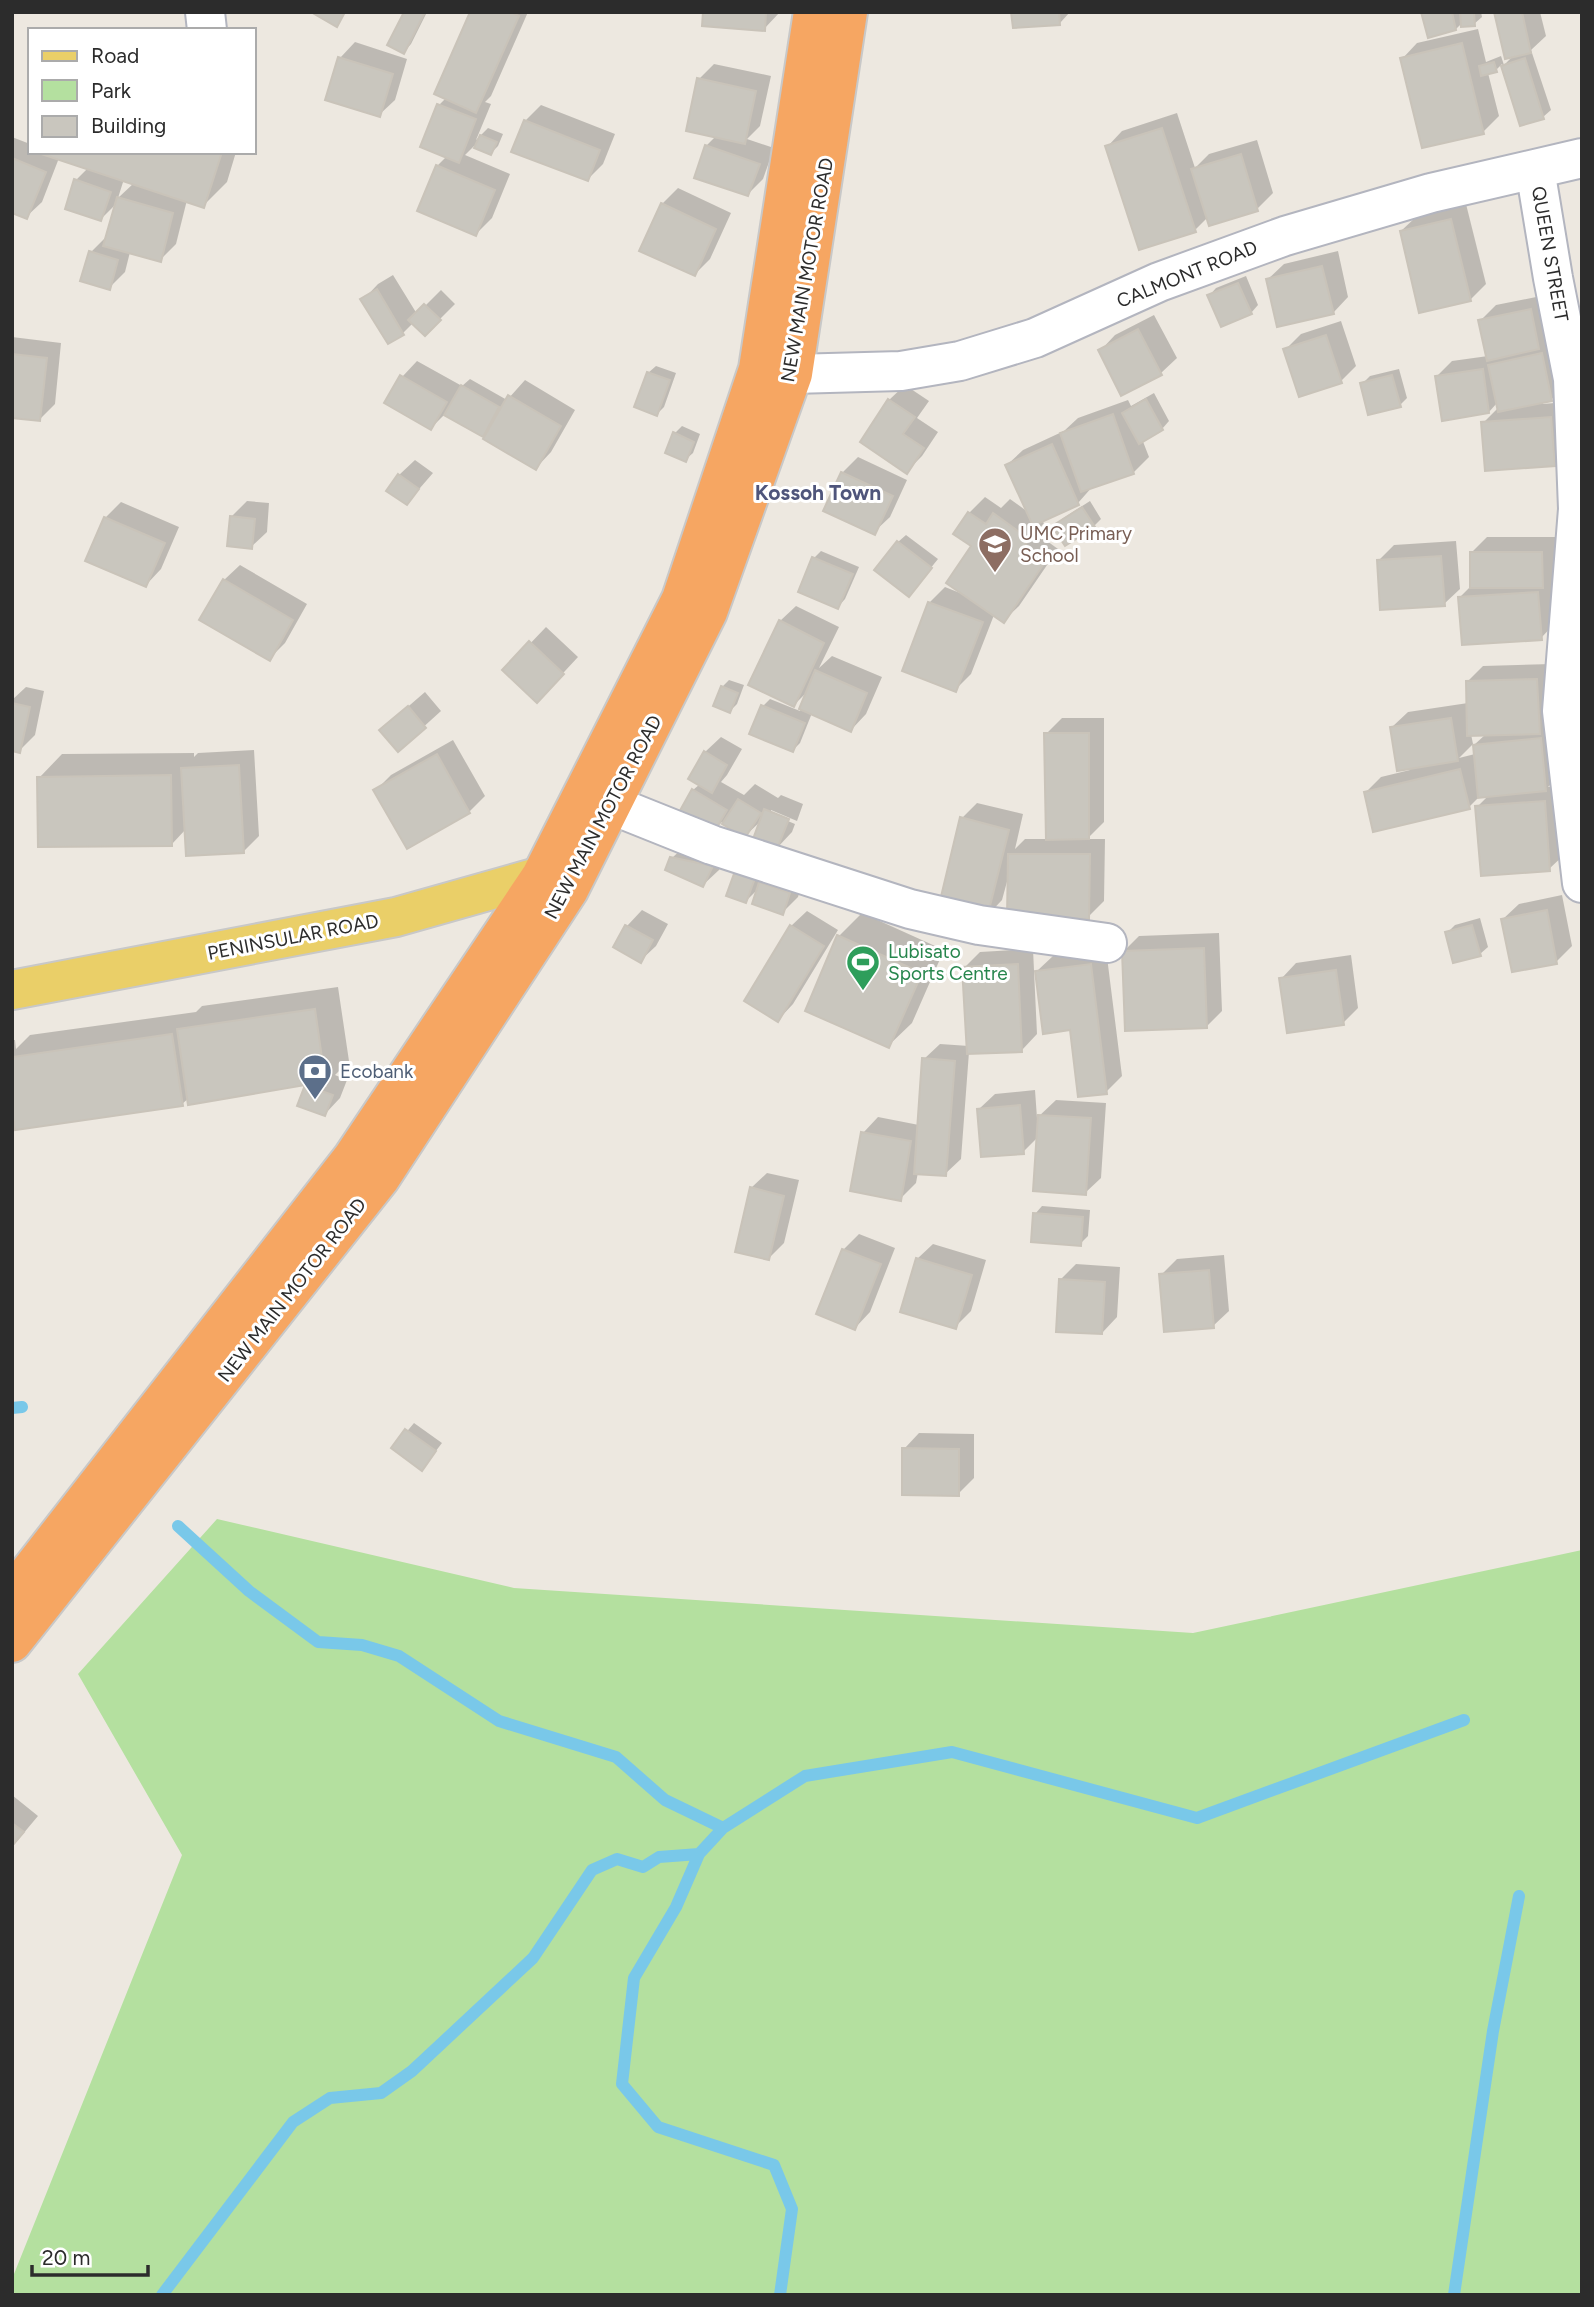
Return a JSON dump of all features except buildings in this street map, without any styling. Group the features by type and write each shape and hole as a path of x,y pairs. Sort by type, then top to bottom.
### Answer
{"highway":[{"name":"NEW MAIN MOTOR ROAD","path":"12,1643 380,1179 555,883 681,599 758,369 813,12"},
{"name":"NEW MAIN MOTOR ROAD","path":"12,1594 352,1158 612,805 709,612 793,374 848,12"}],"main road":[{"name":"PENINSULAR ROAD","path":"12,990 396,917 555,883"}],"street":[{"name":"CALMONT ROAD","path":"793,374 901,371 960,362 1035,338 1159,282 1284,236 1431,193 1582,158"},
{"name":"QUEEN STREET","path":"1535,169 1573,379 1578,509 1562,711 1582,883"},
{"path":"612,805 712,845 910,909 979,925 1107,943"}],"green space":[{"path":"217,1519 514,1588 1193,1633 1582,1550 1582,2295 12,2295 12,2279 182,1855 78,1674"}],"waterway":[{"path":"12,1408 22,1407"},
{"path":"178,1526 249,1591 318,1642 362,1645 399,1656 499,1721 616,1757 665,1800 723,1828 805,1776 952,1752 1197,1818 1464,1720"},
{"path":"162,2295 293,2122 330,2098 381,2093 412,2071 533,1958 592,1870 617,1859 643,1867 659,1857 699,1854 723,1828"},
{"path":"699,1854 676,1907 634,1978 622,2084 658,2127 774,2165 792,2209 780,2295"},
{"path":"1454,2295 1493,2031 1519,1896"}],"place":[{"name":"UMC Primary School","path":"995,574"},
{"name":"Lubisato Sports Centre","path":"863,992"},
{"name":"Ecobank","path":"315,1101"}],"district":[{"name":"Kossoh Town","path":"818,492"}]}
